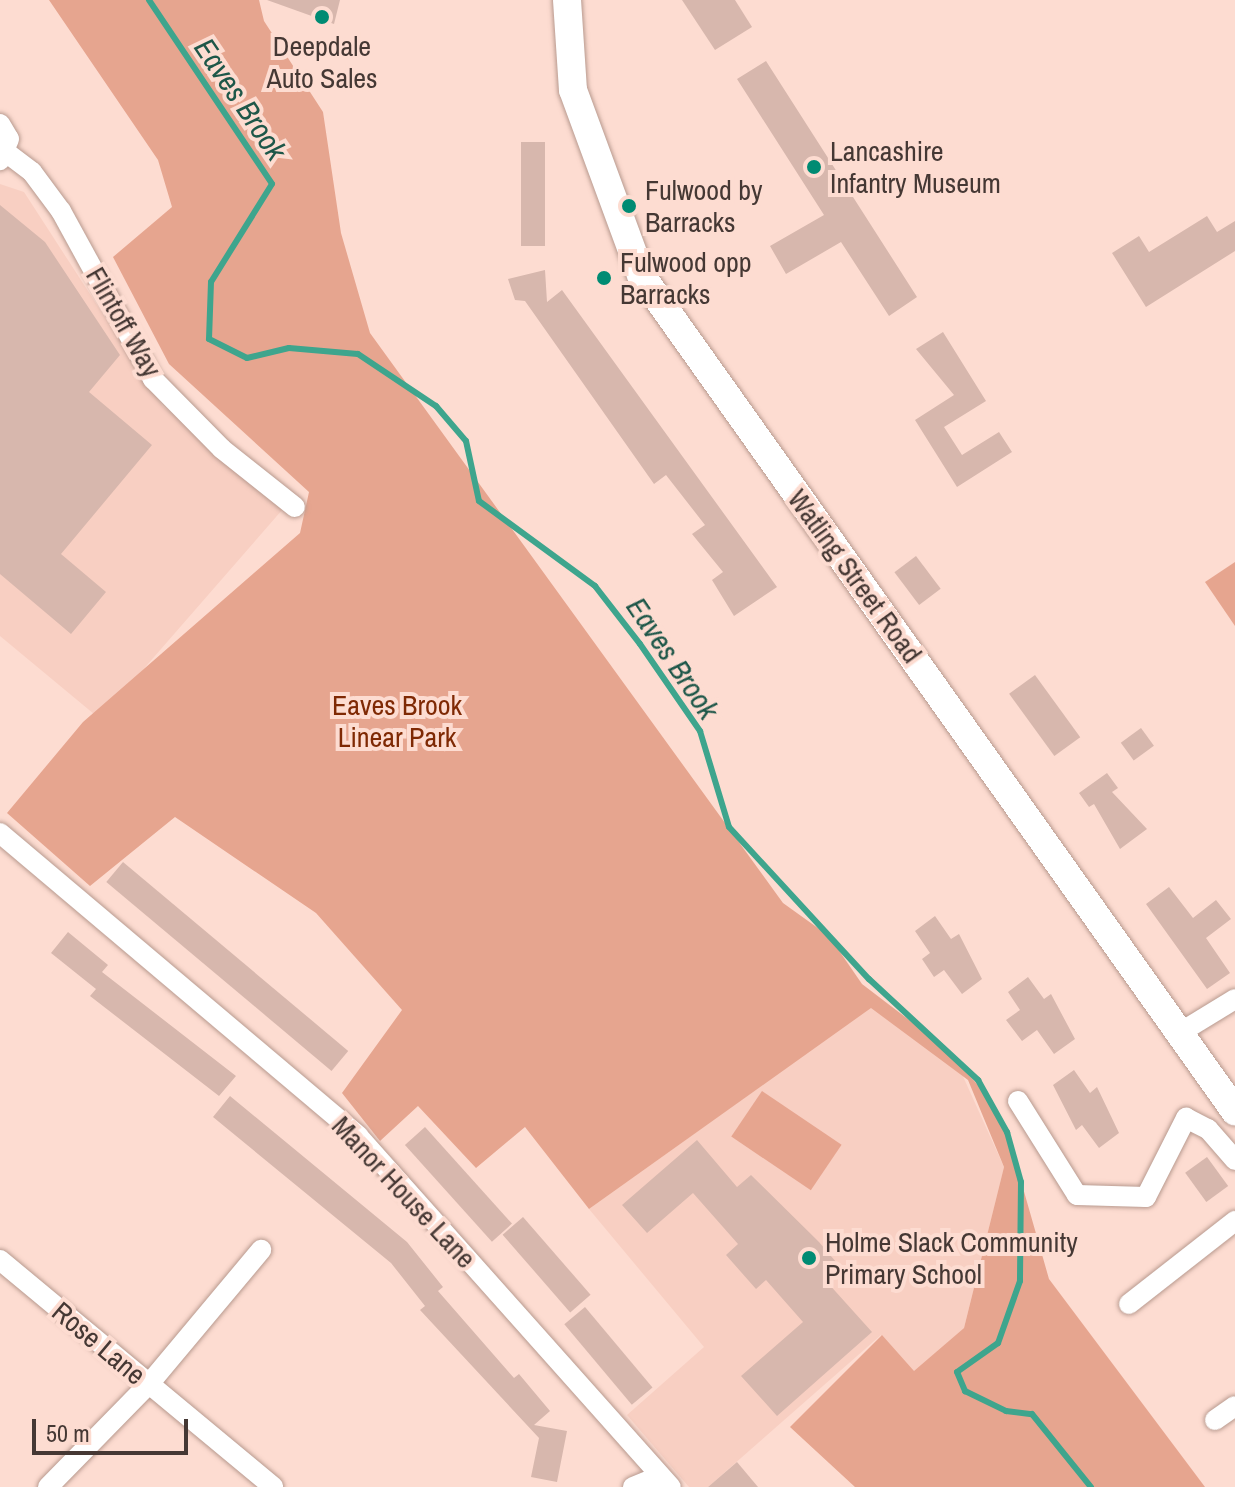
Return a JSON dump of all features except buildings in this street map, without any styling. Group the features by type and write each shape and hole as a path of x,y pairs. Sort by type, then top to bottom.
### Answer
{"main road":[{"name":"Watling Street Road","path":"565,0 573,90 641,275 1235,1111"}],"street":[{"name":"Flintoff Way","path":"0,124 9,139 3,157 32,172 61,211 153,379 222,449 295,507"},
{"name":"Manor House Lane","path":"0,833 358,1136 666,1481"},
{"path":"1181,1032 1235,999"},
{"path":"1018,1101 1077,1195 1146,1197 1186,1118 1208,1129 1235,1160"},
{"path":"1129,1304 1235,1221"},
{"path":"48,1487 149,1384 261,1250"},
{"name":"Rose Lane","path":"0,1260 273,1487"},
{"path":"1215,1420 1235,1406"},
{"path":"633,1487 666,1481"}],"shaded area":[{"path":"0,184 24,192 163,407 296,494 100,719 0,636"},
{"name":"Holme Slack Community Primary School","path":"871,1007 961,1072 1004,1167 964,1328 914,1372 881,1335 708,1487 689,1487 627,1415 704,1347 589,1209"}],"green space":[{"name":"Eaves Brook Linear Park","path":"49,0 259,0 264,21 323,112 341,233 370,333 783,903 829,936 862,984 934,1039 981,1088 1007,1132 1049,1279 1205,1487 855,1487 790,1427 882,1335 914,1371 964,1328 1004,1167 968,1080 871,1008 589,1209 525,1127 476,1168 418,1106 380,1141 342,1093 402,1010 316,913 175,817 90,886 7,813 83,722 300,533 309,492 169,364 113,257 172,207 158,160"},
{"path":"1235,562 1235,626 1205,582"},
{"path":"762,1091 842,1145 811,1190 731,1137"}],"waterway":[{"name":"Eaves Brook","path":"149,0 272,184 211,282 209,339 247,358 289,348 358,354 436,406 466,441 479,501 595,586 640,644 700,731 729,827 869,979 978,1080 1007,1132 1021,1182 1020,1281 998,1343 957,1372 965,1391 1006,1411 1032,1414 1091,1487"}],"place":[{"name":"Deepdale Auto Sales","path":"322,17"},
{"name":"Lancashire Infantry Museum","path":"814,167"},
{"name":"Fulwood by Barracks","path":"629,206"},
{"name":"Fulwood opp Barracks","path":"604,278"},
{"name":"Holme Slack Community Primary School","path":"809,1258"}]}
